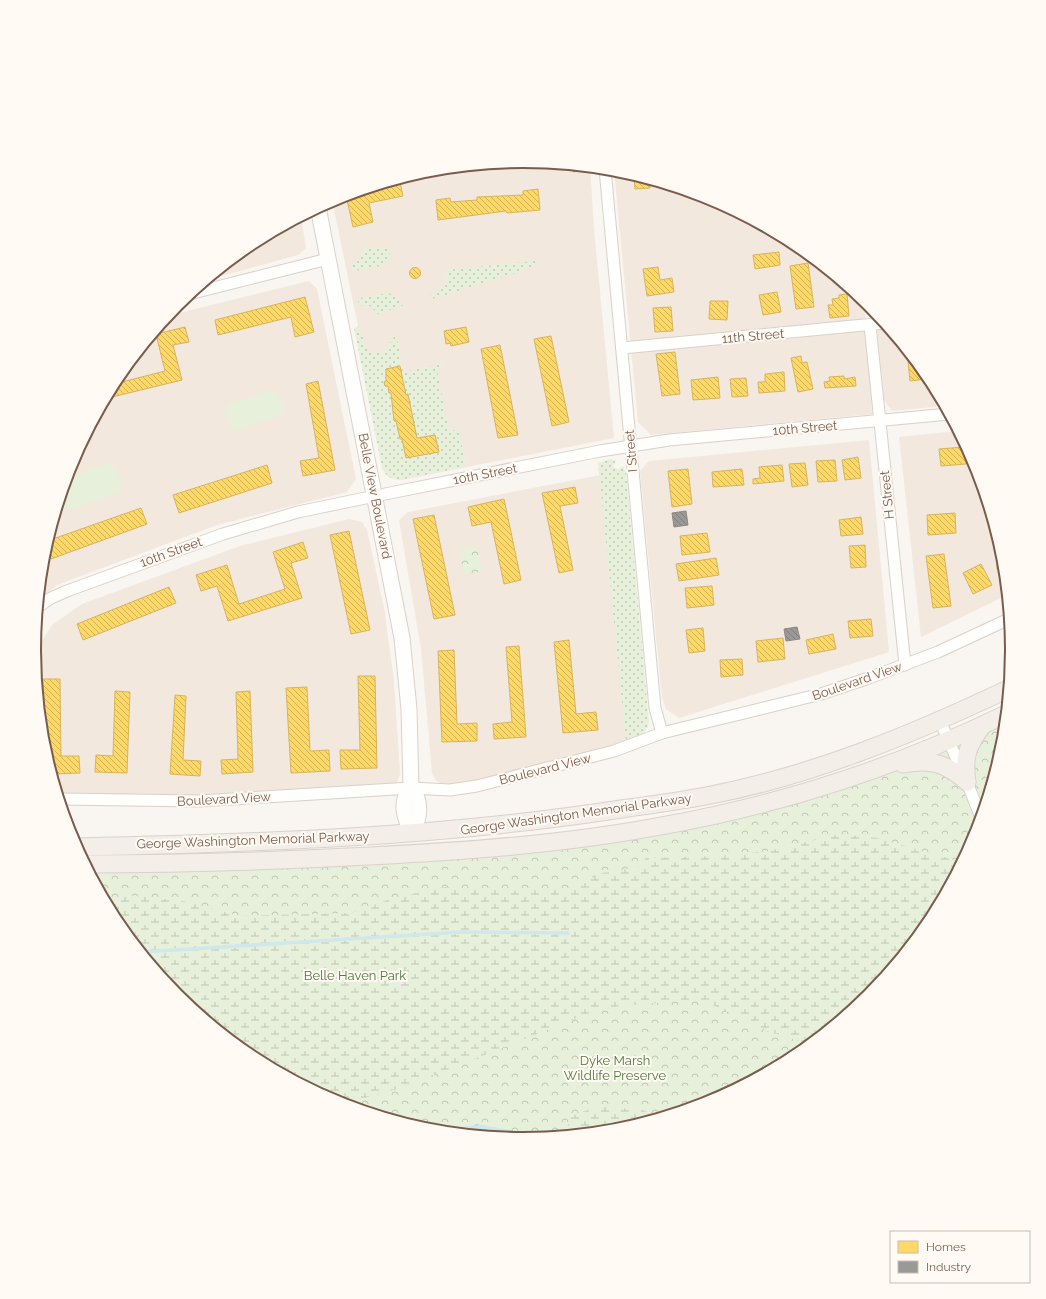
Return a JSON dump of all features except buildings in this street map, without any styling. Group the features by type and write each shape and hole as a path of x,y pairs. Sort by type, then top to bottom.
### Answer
{"main road":[{"name":"Belle View Boulevard","path":"319,213 375,496 403,650 409,709 411,788 418,799 419,819 413,833"},
{"name":"George Washington Memorial Parkway","path":"84,847 227,843 413,833 507,825 712,795 816,767 940,721 1003,691"},
{"name":"George Washington Memorial Parkway","path":"92,864 198,864 438,852 583,838 661,826 781,798 824,786 876,769 948,740 1000,717"},
{"path":"967,782 965,765 966,754 971,743 984,724"},
{"path":"876,769 913,762 934,762 952,769 967,782"},
{"path":"367,856 401,846 409,840 413,833 424,845 438,852"}],"street":[{"name":"I Street","path":"606,175 655,708 662,733"},
{"path":"201,291 328,258"},
{"name":"11th Street","path":"622,348 878,324"},
{"name":"H Street","path":"870,325 905,665"},
{"name":"10th Street","path":"43,603 67,591 222,534 298,512 631,446 669,440 944,415"},
{"name":"Boulevard View","path":"65,799 199,801 411,788 450,790 477,786 614,751 662,733 821,694 938,652 1004,621"},
{"path":"940,721 967,782 977,810"}],"shaded area":[{"path":"523,168 555,169 590,173 594,229 614,438 402,480 389,476 333,207 368,193 398,184 460,172"},
{"path":"615,177 648,184 678,193 736,217 764,232 816,267 841,287 865,310 872,414 651,435 638,422"},
{"path":"302,221 306,248 298,255 218,277 255,249"},
{"path":"309,281 317,289 356,479 347,492 217,525 57,585 44,596 50,555 57,525 78,465 91,436 122,382 141,356 178,313"},
{"path":"877,323 905,356 924,382 939,406 892,411 884,400"},
{"path":"953,432 968,465 989,525 1001,587 1002,597 921,637 899,437"},
{"path":"869,440 889,652 679,718 666,709 662,698 640,471 649,461"},
{"path":"616,472 642,741 495,777 446,785 436,781 432,773 421,649 399,520 408,512"},
{"path":"349,519 362,522 367,530 384,608 394,681 400,774 397,782 390,787 140,797 64,794 50,744 42,681 41,642 52,625 82,604 240,546"}],"green space":[{"path":"364,248 392,248 385,265 355,271 352,270 351,265 360,259"},
{"path":"535,261 536,265 510,275 432,299 429,295 440,292 447,279 447,270"},
{"path":"389,293 404,305 378,314 370,306 359,305 358,300 360,298"},
{"path":"360,326 367,350 374,353 379,353 385,350 396,335 398,344 401,347 399,352 403,372 444,364 443,368 437,369 447,423 451,423 448,427 455,431 458,428 466,463 464,467 399,480 389,477 385,473 382,468 354,328"},
{"path":"272,391 279,395 283,410 279,416 236,430 230,427 225,411 228,405"},
{"path":"609,459 616,461 613,466 618,470 623,466 626,472 649,722 648,726 641,735 626,741 598,463"},
{"path":"107,463 115,466 122,485 120,491 72,509 64,507 64,505 74,475"},
{"path":"477,547 482,571 464,575 459,551"},
{"name":"Belle Haven Park","path":"1001,712 989,774 968,834 955,863 924,917 905,943 864,990 841,1012 791,1050 764,1067 707,1095 648,1115 586,1127 555,1130 523,1132 491,1130 429,1122 398,1115 339,1095 282,1067 230,1032 205,1012 182,990 141,943 122,917 91,864 648,836 832,794"},
{"name":"Belle Haven Park","path":"840,834 878,838 956,861 924,917 885,967 841,1012 802,1042 767,1031 700,999 602,1008 404,1087 355,1101 310,1082 282,1067 255,1050 205,1012 182,990 141,943 122,917 111,898 125,895 183,901 240,916 351,913 390,899 445,887 522,891 565,889 603,873 638,867 646,858 720,856 768,851"},
{"path":"598,1106 643,1110 651,1114 617,1122 568,1129 569,1117"}],"water":[{"path":"478,1124 516,1132 491,1130 462,1127"}],"waterway":[{"path":"148,952 462,932 568,933"}],"park label":[{"name":"Dyke Marsh Wildlife Preserve","path":"615,1068"}]}
